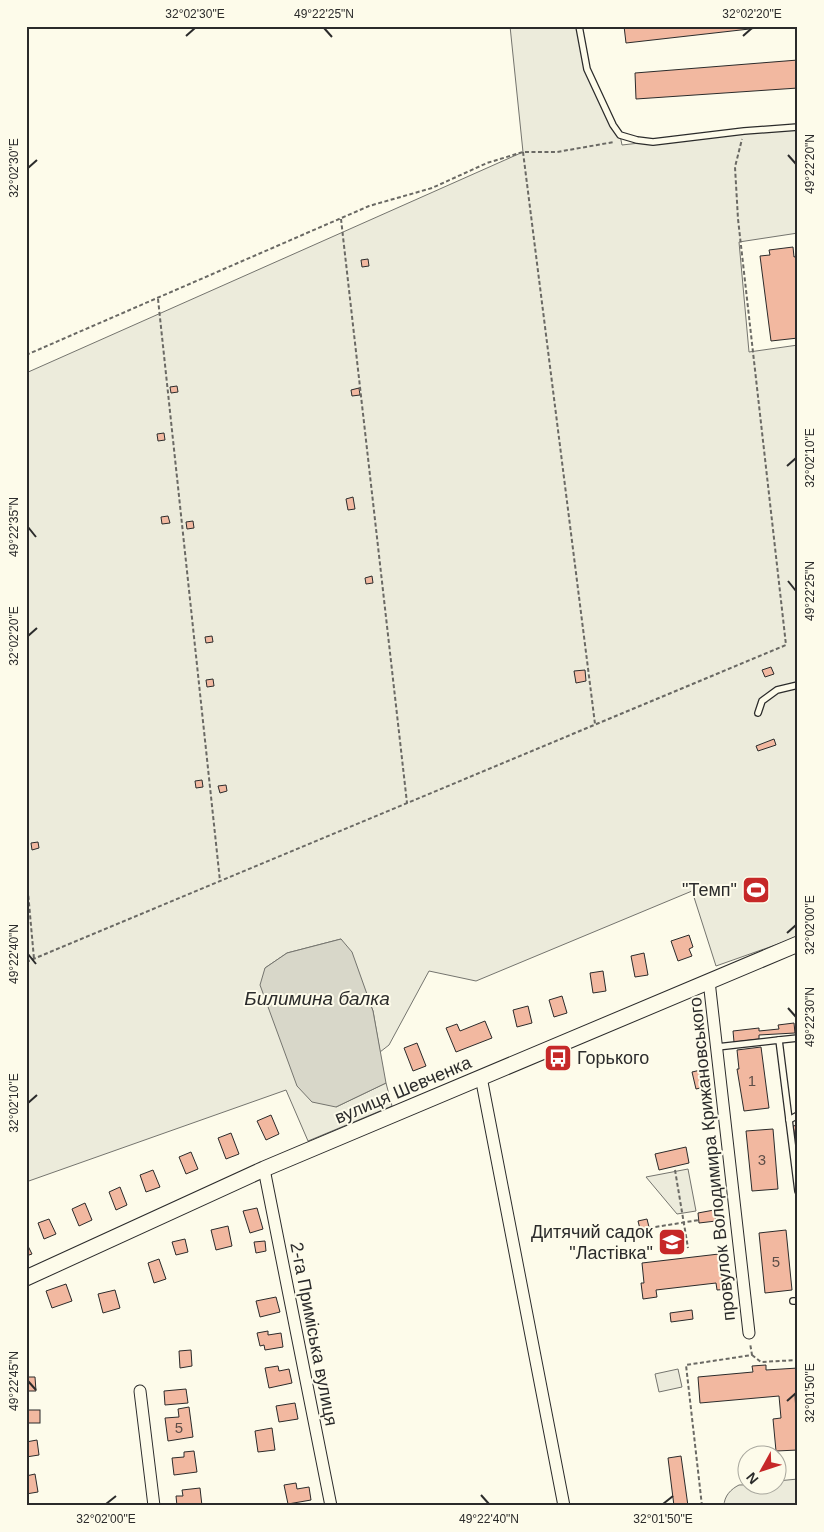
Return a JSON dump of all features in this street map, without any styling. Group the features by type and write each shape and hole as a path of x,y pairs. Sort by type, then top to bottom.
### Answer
{"street":[{"name":"вулиця Шевченка","path":"26,1278 264,1169 798,944"},
{"name":"провулок Володимира Крижановського","path":"709,981 749,1334"},
{"path":"480,1078 564,1506"},
{"name":"2-га Приміська вулиця","path":"264,1169 331,1506"},
{"path":"140,1391 154,1506"}],"lane":[{"path":"579,26 587,69 613,125 620,135 653,142 744,131 798,127"},
{"path":"758,713 762,702 777,690 798,685"},
{"path":"717,1047 798,1038"},
{"path":"779,1040 798,1191"},
{"path":"789,1120 798,1115"}],"path":[{"path":"26,962 786,645 738,219 735,167 744,131"},
{"path":"26,355 369,206 432,188 487,163 523,152 557,152 637,140"},
{"path":"523,152 595,724"},
{"path":"341,219 407,803"},
{"path":"158,298 220,881"},
{"path":"26,870 34,959"},
{"path":"675,1170 688,1248"},
{"path":"649,1228 699,1220"},
{"path":"749,1334 752,1355 761,1362 798,1360"},
{"path":"702,1506 686,1365 752,1355"}],"shaded area":[{"path":"510,26 582,26 587,69 620,135 622,145 798,125 798,233 739,242 749,352 798,345 798,937 716,966 692,891 476,981 429,971 389,1045 380,1052 373,1011 341,939 287,953 265,968 336,1107 386,1083 392,1106 308,1141 286,1090 26,1182 26,373 523,152"},
{"path":"688,1169 696,1211 677,1214 646,1177"},
{"path":"678,1369 682,1387 659,1392 655,1374"},
{"path":"798,1479 798,1506 724,1506 728,1493 736,1487 736,1494 786,1494 786,1480"}],"water":[{"name":"Билимина балка","path":"341,939 352,952 373,1011 386,1083 336,1107 312,1102 297,1086 260,985 265,968 287,953"}],"building":[{"path":"624,26 776,26 626,43"},
{"path":"798,60 798,88 636,99 635,73"},
{"path":"793,247 794,257 798,256 798,338 771,341 760,256 770,255 769,250"},
{"path":"368,259 369,266 362,267 361,260"},
{"path":"177,386 178,392 171,393 170,387"},
{"path":"359,388 360,395 352,396 351,390"},
{"path":"164,433 165,440 158,441 157,434"},
{"path":"353,497 355,509 348,510 346,499"},
{"path":"168,516 170,523 162,524 161,517"},
{"path":"193,521 194,528 187,529 186,522"},
{"path":"372,576 373,583 366,584 365,578"},
{"path":"212,636 213,642 206,643 205,637"},
{"path":"771,667 774,674 765,677 762,670"},
{"path":"585,670 586,681 576,683 574,671"},
{"path":"213,679 214,686 207,687 206,680"},
{"path":"774,739 776,745 758,751 756,746"},
{"path":"202,780 203,787 196,788 195,781"},
{"path":"226,785 227,791 220,793 218,786"},
{"path":"38,842 39,848 32,850 31,843"},
{"path":"689,935 693,947 689,949 692,956 678,961 671,941"},
{"path":"644,953 648,975 635,977 631,956"},
{"path":"603,971 606,991 593,993 590,973"},
{"path":"562,996 567,1013 554,1017 549,1000"},
{"path":"528,1006 532,1023 517,1027 513,1010"},
{"path":"485,1021 492,1038 456,1052 446,1028 457,1024 460,1031"},
{"path":"794,1023 795,1033 759,1035 759,1039 734,1042 733,1031 759,1028 759,1031 779,1029 778,1025"},
{"path":"417,1043 426,1066 413,1071 404,1048"},
{"path":"761,1047 769,1108 744,1111 737,1069 739,1069 737,1050"},
{"path":"705,1069 709,1086 696,1089 692,1072"},
{"path":"271,1115 279,1134 266,1140 257,1121"},
{"path":"798,1125 798,1147 797,1147 793,1126"},
{"path":"773,1129 778,1189 752,1191 746,1131"},
{"path":"231,1133 239,1154 226,1159 218,1138"},
{"path":"686,1147 689,1163 659,1170 655,1154"},
{"path":"191,1152 198,1169 186,1174 179,1157"},
{"path":"153,1170 160,1187 146,1192 140,1175"},
{"path":"120,1187 127,1205 116,1210 109,1192"},
{"path":"85,1203 92,1220 79,1226 72,1209"},
{"path":"257,1208 263,1229 250,1233 243,1211"},
{"path":"714,1210 716,1221 699,1223 698,1213"},
{"path":"49,1219 56,1234 44,1239 38,1223"},
{"path":"647,1219 650,1231 641,1233 638,1221"},
{"path":"228,1226 232,1246 216,1250 211,1230"},
{"path":"786,1230 792,1290 765,1293 759,1233"},
{"path":"185,1239 188,1252 176,1255 172,1242"},
{"path":"265,1241 266,1251 256,1253 254,1242"},
{"path":"26,1242 32,1254 26,1256"},
{"path":"719,1254 722,1272 728,1271 731,1289 717,1290 716,1283 656,1290 657,1297 643,1299 641,1283 644,1283 642,1263"},
{"path":"159,1259 166,1279 154,1283 148,1263"},
{"path":"66,1284 72,1301 52,1308 46,1291"},
{"path":"115,1290 120,1308 103,1313 98,1294"},
{"path":"276,1297 280,1312 260,1317 256,1301"},
{"path":"692,1310 693,1319 671,1322 670,1313"},
{"path":"268,1331 268,1335 281,1333 283,1347 265,1350 264,1345 260,1346 257,1333"},
{"path":"191,1350 192,1366 180,1368 179,1351"},
{"path":"766,1365 766,1370 798,1368 798,1395 795,1395 796,1412 798,1412 798,1450 786,1451 786,1444 775,1444 773,1419 781,1418 779,1396 700,1403 698,1377 753,1372 752,1366"},
{"path":"278,1366 279,1371 289,1369 292,1383 269,1388 265,1368"},
{"path":"26,1377 35,1377 36,1391 26,1391"},
{"path":"186,1389 188,1403 165,1405 164,1391"},
{"path":"295,1403 298,1419 279,1422 276,1406"},
{"path":"189,1407 193,1437 168,1441 165,1418 179,1417 178,1409"},
{"path":"26,1410 40,1410 40,1423 26,1423"},
{"path":"272,1428 275,1450 258,1452 255,1431"},
{"path":"37,1440 39,1455 26,1457 26,1442"},
{"path":"194,1451 197,1472 174,1475 172,1458 184,1457 184,1452"},
{"path":"681,1456 688,1506 674,1506 668,1458"},
{"path":"35,1474 38,1492 26,1494 26,1476"},
{"path":"296,1483 297,1489 309,1487 311,1500 288,1504 284,1485"},
{"path":"200,1488 202,1506 177,1506 176,1496 183,1496 182,1490"}],"place":[{"name":"\"Темп\"","path":"756,890"},
{"name":"Горького","path":"558,1058"},
{"name":"Дитячий садок \"Ластівка\"","path":"672,1242"}]}
